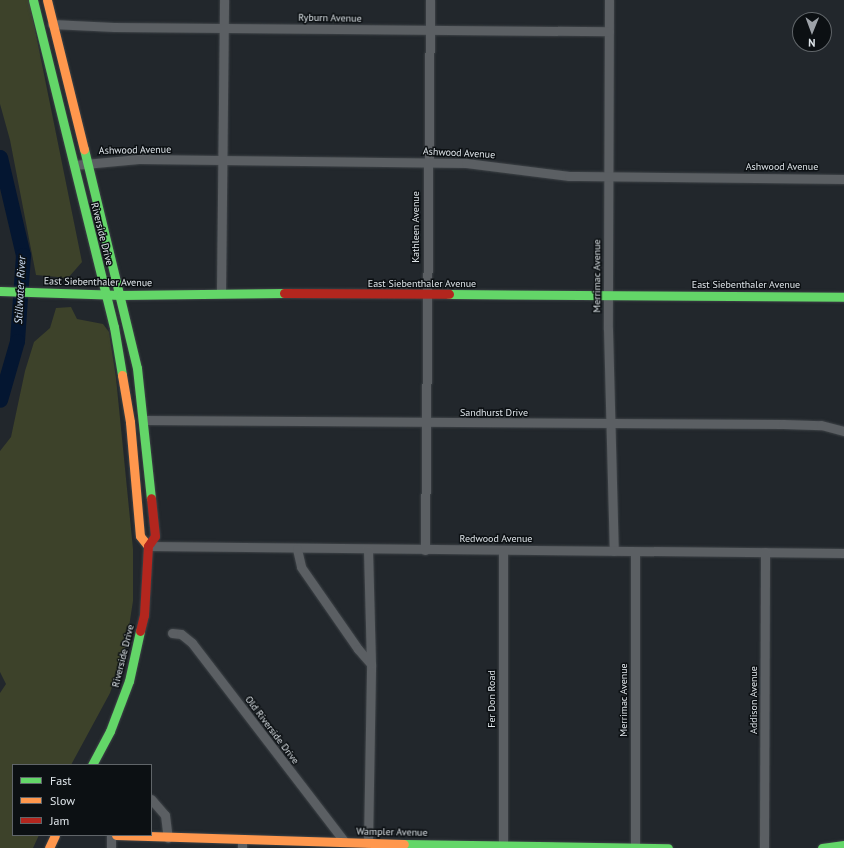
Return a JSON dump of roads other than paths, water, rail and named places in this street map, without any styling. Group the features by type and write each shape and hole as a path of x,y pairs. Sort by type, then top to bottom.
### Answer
{"main road":[{"name":"Riverside Drive","path":"33,0 106,294 128,406 140,536 148,546"},
{"name":"Riverside Drive","path":"47,0 121,294 137,368 144,420 154,536 148,546 144,614 138,648 122,704 92,764"},
{"name":"East Siebenthaler Avenue","path":"0,291 106,294 221,293 844,297"},
{"path":"49,848 55,836"},
{"name":"Wampler Avenue","path":"133,836 242,844 668,848"},
{"path":"822,848 844,845"}],"street":[{"path":"221,293 224,0"},
{"name":"Kathleen Avenue","path":"426,550 430,0"},
{"name":"Merrimac Avenue","path":"608,0 608,296 614,551"},
{"name":"Ryburn Avenue","path":"52,24 224,28 609,31"},
{"name":"Ashwood Avenue","path":"74,165 87,162 139,159 428,162 488,165 569,176 844,179"},
{"name":"Sandhurst Drive","path":"144,420 610,425 821,425 844,430"},
{"name":"Redwood Avenue","path":"148,546 368,550 844,553"},
{"path":"297,549 301,567 358,649 371,664"},
{"path":"368,550 371,664 368,846"},
{"name":"Fer Don Road","path":"503,551 503,846"},
{"name":"Merrimac Avenue","path":"635,552 635,848"},
{"name":"Addison Avenue","path":"764,552 764,848"},
{"name":"Old Riverside Drive","path":"172,633 181,634 192,643 346,845"},
{"path":"152,800 164,815 168,838"},
{"path":"111,836 111,848"}],"waterway":[{"name":"Stillwater River","path":"0,157 23,255 17,341 0,400"}]}
